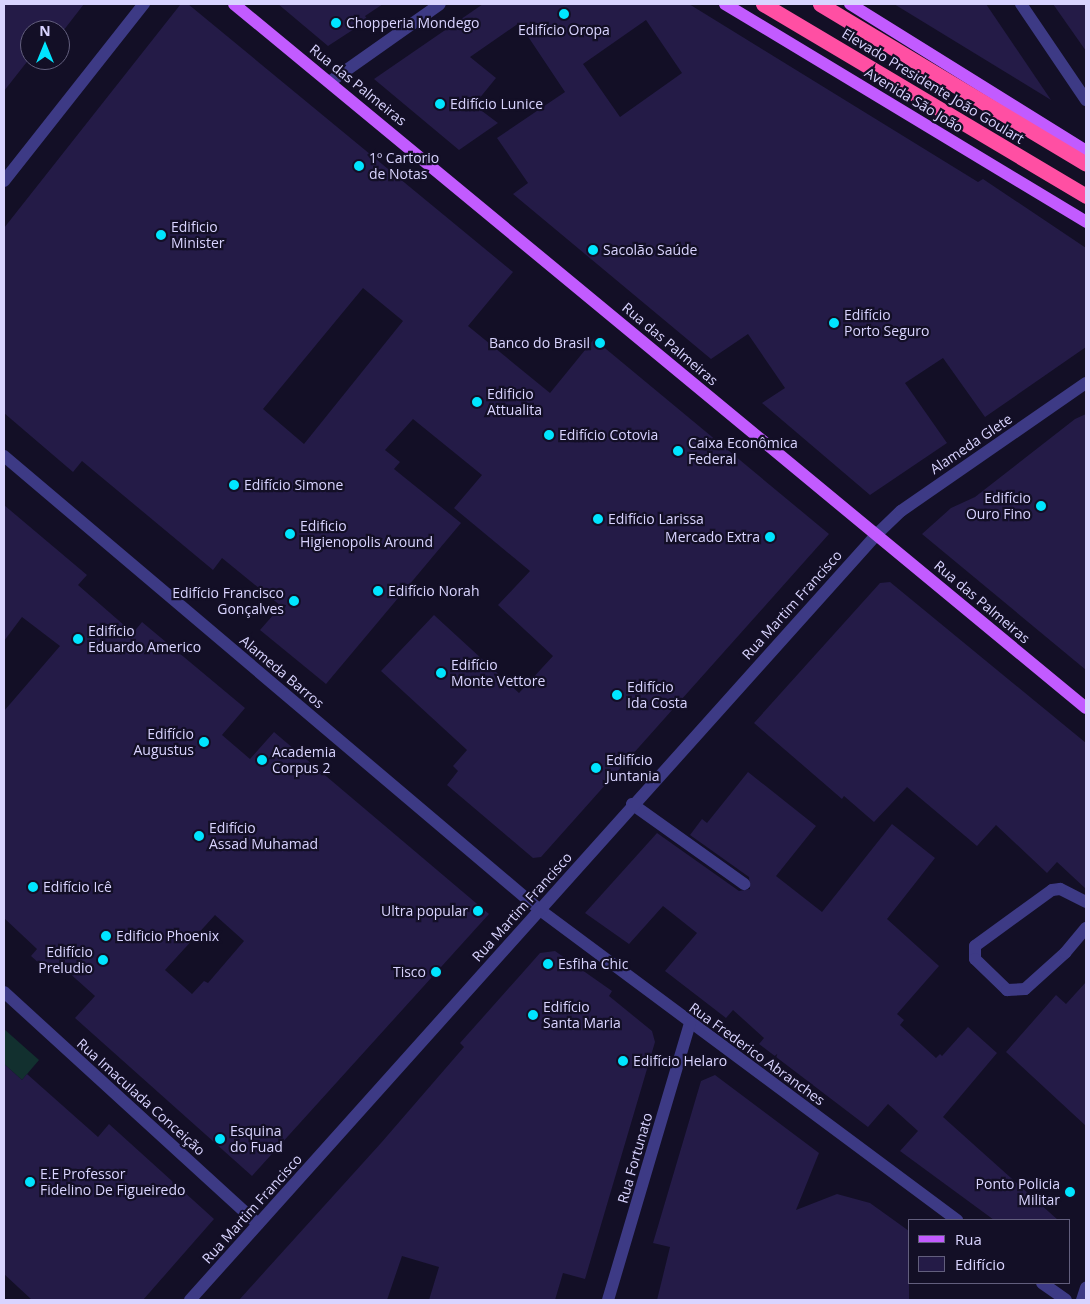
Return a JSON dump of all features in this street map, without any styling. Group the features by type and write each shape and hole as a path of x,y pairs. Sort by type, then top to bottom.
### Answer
{"highway":[{"name":"Elevado Presidente João Goulart","path":"763,4 1086,196"},
{"name":"Elevado Presidente João Goulart","path":"820,4 1050,139 1086,164"},
{"path":"1050,139 1086,152"}],"main road":[{"name":"Rua das Palmeiras","path":"234,4 331,81 1086,708"},
{"name":"Avenida São João","path":"725,4 1086,222"},
{"path":"850,4 1086,152"}],"street":[{"path":"4,181 144,4"},
{"path":"331,81 440,4"},
{"path":"1021,4 1086,100"},
{"name":"Alameda Glete","path":"877,534 901,511 1086,384"},
{"name":"Alameda Barros","path":"4,456 540,910"},
{"name":"Rua Martim Francisco","path":"190,1300 540,910 632,804 877,534"},
{"path":"632,804 744,884"},
{"path":"1086,902 1066,892 1052,890 975,946 975,959 1007,990 1025,988 1065,953 1086,928"},
{"name":"Rua Frederico Abranches","path":"540,910 956,1219"},
{"name":"Rua Imaculada Conceição","path":"4,992 258,1224"},
{"name":"Rua Fortunato","path":"608,1300 690,1023"},
{"path":"1043,1284 1066,1300"},
{"path":"1082,1300 1086,1288"}],"green space":[{"path":"4,1029 39,1060 22,1080 4,1064"}],"building":[{"path":"4,4 84,4 70,22 70,20 20,20 21,70 4,91"},
{"path":"188,4 513,272 468,326 550,393 594,339 829,534 541,857 533,858 447,785 458,771 453,766 467,750 381,671 434,615 519,693 553,656 498,605 530,571 454,508 482,475 413,419 385,450 400,462 394,469 461,523 326,684 260,630 281,606 222,558 213,570 82,461 73,472 4,413 4,228 180,5","holes":["363,288 403,321 304,444 263,409"]},
{"name":"Chopperia Mondego","path":"278,4 383,4 365,16 368,20 328,46"},
{"path":"483,4 689,4 978,182 983,179 1086,248 1086,347 985,417 943,358 905,383 947,443 870,495 762,403 785,388 748,334 711,359 513,194 528,183 497,138 565,92 519,23 470,57 496,78 474,105 498,123 459,150 374,79","holes":["646,20 682,73 620,117 583,64"]},
{"path":"894,4 986,4 1051,100"},
{"path":"1053,4 1086,4 1086,51"},
{"path":"1086,414 1086,670 922,534 951,508 975,497 1075,419"},
{"path":"4,505 87,575 78,585 133,633 142,622 245,708 222,735 250,759 274,732 489,914 252,1176 75,1018 95,996 58,963 50,973 31,956 37,949 4,918 4,711 60,646 22,617 4,641","holes":["215,915 244,941 208,983 204,981 192,994 165,970"]},
{"path":"890,582 1086,743 1086,889 1057,862 1047,873 996,825 977,846 907,787 874,822 844,796 842,799 754,723 880,583"},
{"path":"748,772 816,826 776,876 822,912 892,824 935,858 887,919 939,966 897,1014 904,1020 900,1025 936,1058 940,1054 942,1056 968,1027 997,1053 943,1117 1057,1219 993,1219 900,1151 918,1131 888,1104 868,1127 759,1044 764,1038 733,1010 726,1018 665,971 697,933 663,906 629,944 585,913 657,833 739,891 750,889 749,877 690,835 702,819 707,823"},
{"path":"555,951 612,991 609,996 652,1031 655,1042 585,1279 563,1273 555,1300 429,1300 439,1267 402,1256 387,1300 239,1300 381,1143 464,1047 460,1043 540,953"},
{"path":"1086,982 1086,1126 1006,1052 1056,995 1066,1004"},
{"path":"4,1064 22,1080 27,1074 98,1137 109,1124 214,1219 143,1300 32,1300 4,1274"},
{"path":"715,1075 819,1153 796,1210 837,1194 870,1203 908,1230 909,1300 657,1300 670,1247 653,1243 701,1081"}],"place":[{"name":"Edifício Oropa","path":"564,14"},
{"name":"Chopperia Mondego","path":"336,23"},
{"name":"Edifício Lunice","path":"440,104"},
{"name":"1º Cartorio de Notas","path":"359,166"},
{"name":"Edificio Minister","path":"161,235"},
{"name":"Sacolão Saúde","path":"593,250"},
{"name":"Edifício Porto Seguro","path":"834,323"},
{"name":"Banco do Brasil","path":"600,343"},
{"name":"Edificio Attualita","path":"477,402"},
{"name":"Edifício Cotovia","path":"549,435"},
{"name":"Caixa Econômica Federal","path":"678,451"},
{"name":"Edifício Simone","path":"234,485"},
{"name":"Edifício Ouro Fino","path":"1041,506"},
{"name":"Edifício Larissa","path":"598,519"},
{"name":"Edificio Higienopolis Around","path":"290,534"},
{"name":"Mercado Extra","path":"770,537"},
{"name":"Edifício Norah","path":"378,591"},
{"name":"Edifício Francisco Gonçalves","path":"294,601"},
{"name":"Edifício Eduardo Americo","path":"78,639"},
{"name":"Edifício Monte Vettore","path":"441,673"},
{"name":"Edifício Ida Costa","path":"617,695"},
{"name":"Edifício Augustus","path":"204,742"},
{"name":"Academia Corpus 2","path":"262,760"},
{"name":"Edifício Juntania","path":"596,768"},
{"name":"Edifício Assad Muhamad","path":"199,836"},
{"name":"Edifício Icê","path":"33,887"},
{"name":"Ultra popular","path":"478,911"},
{"name":"Edificio Phoenix","path":"106,936"},
{"name":"Edifício Preludio","path":"103,960"},
{"name":"Esfiha Chic","path":"548,964"},
{"name":"Tisco","path":"436,972"},
{"name":"Edifício Santa Maria","path":"533,1015"},
{"name":"Edifício Helaro","path":"623,1061"},
{"name":"Esquina do Fuad","path":"220,1139"},
{"name":"E.E Professor Fidelino De Figueiredo","path":"30,1182"},
{"name":"Ponto Policia Militar","path":"1070,1192"}]}
